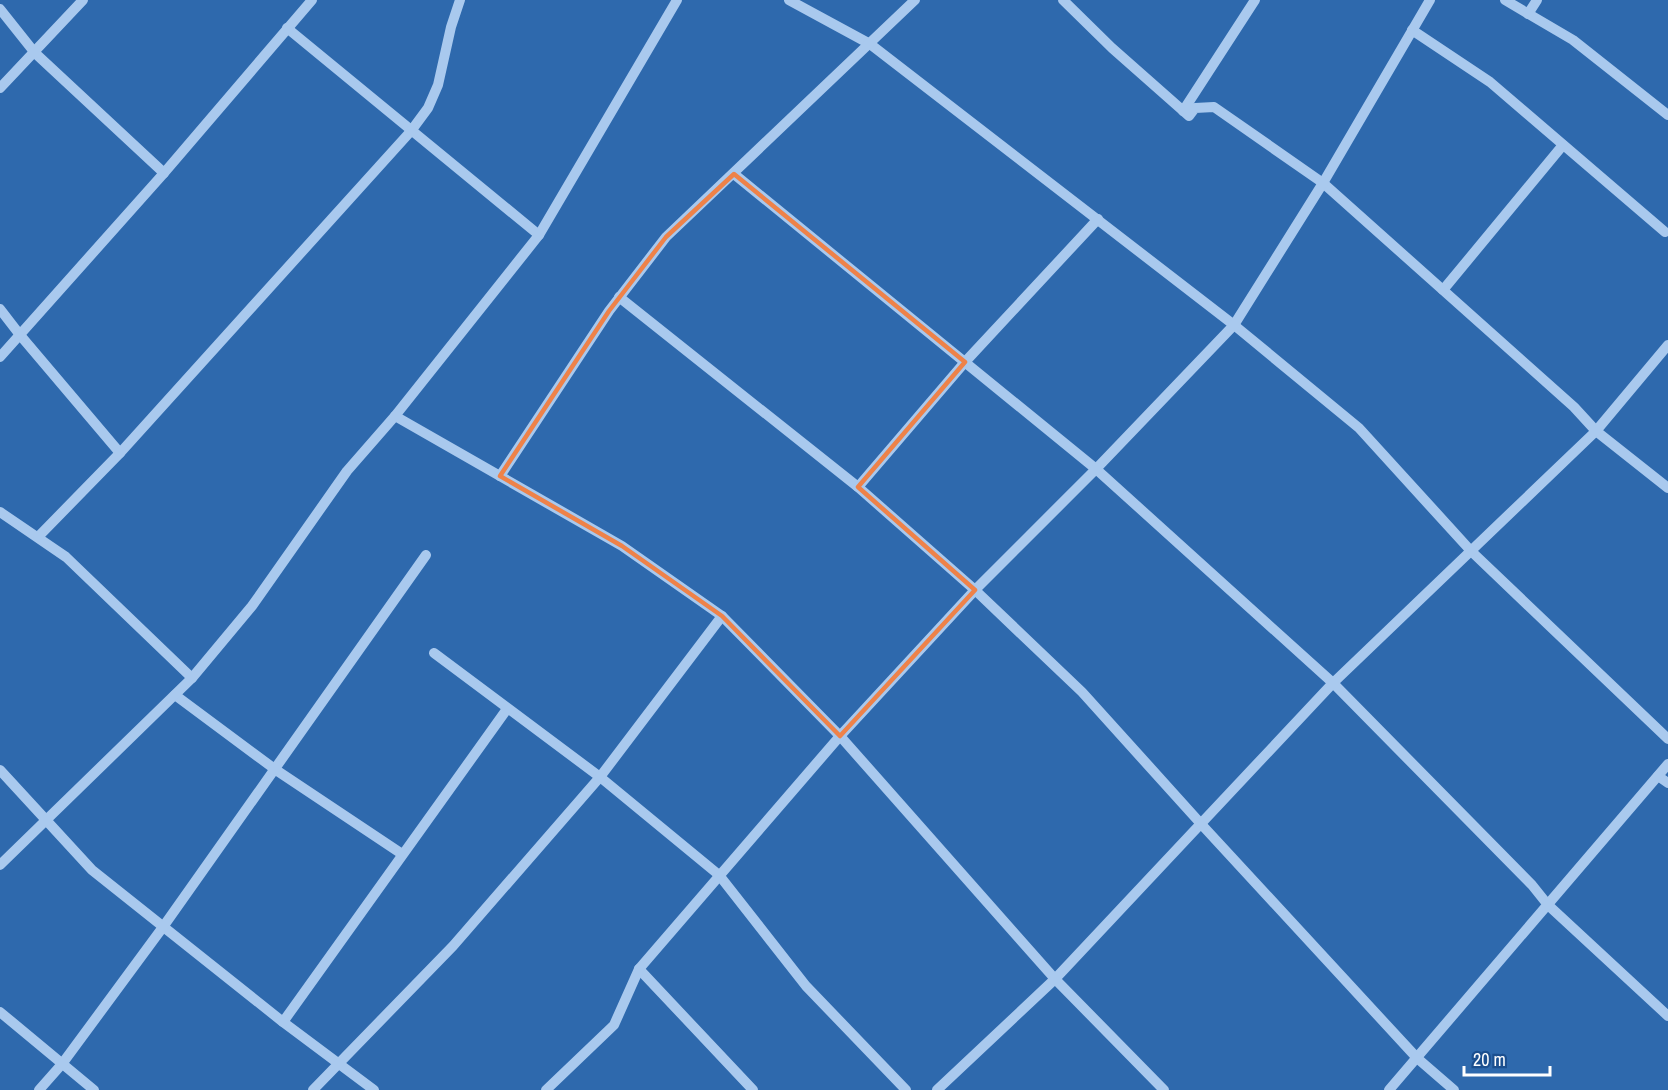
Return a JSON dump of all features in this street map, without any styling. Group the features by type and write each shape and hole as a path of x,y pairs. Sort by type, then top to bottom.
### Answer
{"street":[{"path":"0,88 84,0"},
{"path":"0,357 164,173 312,0"},
{"path":"38,537 120,453 411,131 428,108 438,85 451,27 460,0"},
{"path":"0,865 192,678 252,606 347,471 395,416 538,236 677,0"},
{"path":"789,0 870,44 1234,325 1359,428 1471,551 1668,739"},
{"path":"501,476 619,297 666,237 915,0"},
{"path":"1062,0 1189,116 1195,108 1214,107 1323,183 1574,407 1596,431 1668,488"},
{"path":"1183,111 1255,0"},
{"path":"546,1090 614,1025 639,969 840,736 975,590 1096,469 1234,325 1323,183 1430,0"},
{"path":"1505,0 1573,40 1668,115"},
{"path":"1528,14 1537,0"},
{"path":"0,9 35,52 164,173"},
{"path":"287,28 538,236"},
{"path":"1412,30 1490,82 1665,232"},
{"path":"1443,290 1563,144"},
{"path":"734,174 1096,469 1333,683 1532,885 1548,905 1668,1016"},
{"path":"858,488 965,362 1098,219"},
{"path":"619,297 858,488 975,590 1082,692 1417,1058 1454,1090"},
{"path":"0,309 120,453"},
{"path":"937,1090 1055,979 1333,683 1596,431 1668,345"},
{"path":"395,416 622,546 722,616 840,736 1055,979 1164,1090"},
{"path":"0,512 66,556 192,678"},
{"path":"39,1090 62,1064 163,927 426,555"},
{"path":"313,1090 453,946 600,777 722,616"},
{"path":"434,653 600,777 719,875 806,986 906,1090"},
{"path":"175,695 276,770 402,854"},
{"path":"283,1022 507,708"},
{"path":"1389,1090 1668,764"},
{"path":"0,770 92,870 283,1022 374,1090"},
{"path":"1658,776 1668,783"},
{"path":"639,969 753,1090"},
{"path":"0,1012 94,1090"}],"highlighted area":[{"path":"734,174 965,362 858,487 975,590 840,736 722,616 622,546 500,476 609,311 666,237"}],"shaded area":[{"path":"0,0 1668,0 1668,1090 0,1090"}]}
